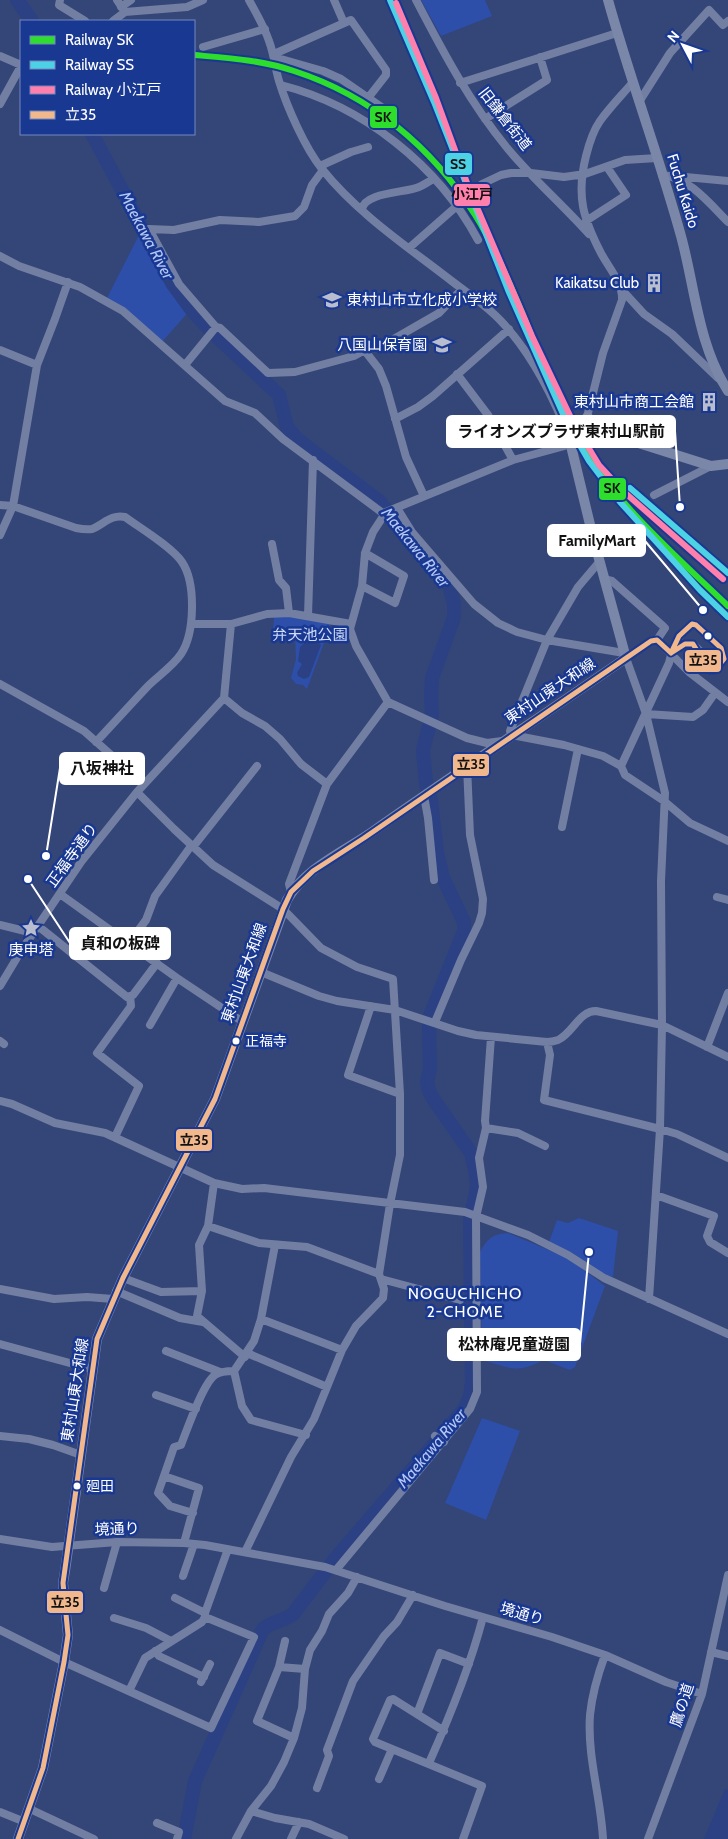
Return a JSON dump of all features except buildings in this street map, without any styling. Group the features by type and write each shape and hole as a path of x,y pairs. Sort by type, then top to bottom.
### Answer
{"main road":[{"name":"Fuchu Kaido","path":"608,0 657,158 668,175 706,341 725,386"},
{"path":"625,655 604,579 572,444 581,433 587,417 614,437 711,466 728,464"},
{"name":"東村山東大和線","path":"18,1839 30,1809 49,1742 64,1662 68,1635 64,1583 97,1339 123,1278 215,1099 283,909 291,892 312,871 364,838 625,655"}],"street":[{"path":"60,0 59,5 83,20"},
{"path":"114,20 121,6 131,0"},
{"path":"173,0 178,8"},
{"path":"121,6 178,8 187,7 203,0"},
{"path":"249,0 265,29 274,55 281,85 304,138 322,168 362,209 409,248 482,302 508,329 531,361 572,444 513,460 385,513 373,532 365,554 362,586 350,629 356,646 388,702 480,742 494,743 508,738 578,749 603,756 621,766 625,775 664,801 690,823 728,841"},
{"path":"334,0 344,23"},
{"name":"旧鎌倉街道","path":"416,0 460,83 508,149 594,239"},
{"path":"639,102 670,53 709,10 723,25 728,21"},
{"path":"274,55 352,20 386,70 386,75 368,98"},
{"path":"203,46 265,29"},
{"path":"460,83 617,33"},
{"path":"274,55 341,79 392,115"},
{"path":"0,56 20,65"},
{"path":"486,119 547,80 540,57"},
{"path":"0,104 20,67"},
{"path":"632,82 599,122 590,143 581,174 581,194 586,221 622,290 644,314 672,334 725,386"},
{"path":"281,85 303,90 329,101 361,118 402,148 434,179 466,216 478,240"},
{"path":"368,147 351,152 322,168 312,185 304,207 294,216 259,222 220,220 174,230 149,229 180,284 216,327 220,328 268,373 295,372 385,344 439,313 462,289"},
{"path":"409,248 488,180 511,173 564,177 607,167 625,160 657,158"},
{"path":"586,221 626,195 607,167"},
{"path":"668,175 728,181"},
{"path":"668,175 697,191 728,222"},
{"path":"362,209 362,205 370,198 419,187 434,179"},
{"path":"0,256 19,266 80,287 123,311 225,401 255,413 283,439 385,513"},
{"path":"0,535 13,506 37,365 68,282"},
{"path":"587,417 603,353 622,300 622,290"},
{"path":"185,366 216,327"},
{"path":"395,419 418,407 508,329"},
{"path":"0,350 37,365"},
{"path":"365,351 379,369 386,386 406,457 424,496"},
{"path":"457,374 488,415 513,460"},
{"path":"308,616 313,460"},
{"path":"654,495 711,466"},
{"path":"0,505 13,506 86,530 92,529 111,518 125,517 173,552 182,563 187,577 192,605 192,624 181,654 96,742"},
{"path":"397,508 412,532 474,604 498,622 517,632 547,640 625,655 656,640 665,628 612,581 604,579"},
{"path":"272,544 279,580 286,588 289,613"},
{"path":"362,586 396,604 404,576 365,554"},
{"path":"508,738 547,640 578,587 600,561"},
{"path":"192,624 231,624 267,614 289,613 351,624"},
{"path":"231,624 224,698 242,713 265,726 301,764 327,784"},
{"path":"621,766 669,663 674,645 682,632 690,625 696,625 721,648 723,662 715,670 710,670 701,652 683,638 682,632"},
{"path":"656,640 689,672 728,702"},
{"path":"671,653 690,643"},
{"path":"625,655 646,714 664,793 660,889 662,1025 660,1129 649,1299"},
{"path":"0,684 84,732 144,784"},
{"path":"646,714 693,717 703,710 715,693"},
{"name":"正福寺通り","path":"0,986 81,862 137,792 224,698"},
{"path":"291,892 288,884 327,784 388,702"},
{"path":"562,827 578,749"},
{"path":"129,943 146,920 155,896 192,846 257,766"},
{"path":"431,1021 479,923 482,912 483,899 470,835 467,766"},
{"path":"137,792 213,865 283,909 321,948 357,967 393,979 400,1094 400,1155 390,1204 380,1277 384,1289 383,1298 356,1326 342,1350 314,1420 291,1457 245,1552"},
{"path":"428,793 428,818 434,880"},
{"path":"60,894 177,978 243,1022"},
{"path":"717,897 728,900"},
{"path":"0,925 36,929 127,996 130,996"},
{"path":"130,996 133,995 157,963"},
{"path":"261,972 319,996 337,1001 395,1010 458,1031 491,1037 547,1042 558,1040 584,1015 591,1011 662,1025 728,1057"},
{"path":"150,1025 177,978"},
{"path":"707,1048 728,994"},
{"path":"115,1137 139,1086 97,1053 131,1006 130,996"},
{"path":"371,1006 348,1075 400,1094"},
{"path":"331,1568 444,1442 470,1409 476,1392 471,1215 483,1187 479,1158 486,1128 491,1037"},
{"path":"547,1042 550,1056 544,1100 677,1134 728,1158"},
{"path":"0,1101 12,1104 55,1123 105,1133 214,1183 242,1188 264,1188 471,1215 528,1235 568,1254 604,1278 728,1334"},
{"path":"486,1128 518,1133 545,1146"},
{"path":"214,1183 208,1226 199,1244 202,1291 197,1316 246,1355 326,1387"},
{"path":"656,1196 714,1216 707,1236 710,1242 728,1253"},
{"path":"208,1226 259,1243 307,1247 380,1277 460,1300"},
{"path":"193,1513 170,1506 158,1493 174,1446 181,1445 196,1408 214,1375 220,1372 234,1371 254,1341 261,1320 275,1245"},
{"path":"123,1278 162,1292 202,1291"},
{"path":"0,1289 54,1299 115,1295 180,1318 203,1322"},
{"path":"261,1320 342,1350"},
{"path":"0,1344 92,1369"},
{"path":"166,1351 220,1372"},
{"path":"234,1371 242,1406 250,1420 306,1435"},
{"path":"156,1395 196,1408"},
{"path":"0,1436 29,1439 54,1445 81,1455"},
{"path":"435,1436 444,1442"},
{"path":"164,1476 199,1488 184,1543"},
{"name":"境通り","path":"0,1539 39,1546 117,1542 184,1543 331,1568 605,1655 666,1682 702,1694"},
{"path":"104,1588 117,1542"},
{"path":"183,1576 194,1544"},
{"path":"129,1691 145,1658 202,1622 228,1549"},
{"name":"鷹の道","path":"648,1839 702,1694 728,1574"},
{"path":"236,1839 252,1811 271,1786 294,1738 302,1708 305,1669 310,1650 322,1631 329,1614 348,1593 357,1577"},
{"path":"317,1788 329,1756 327,1750 353,1681 384,1636 397,1622 413,1595"},
{"path":"0,1630 64,1662 211,1728 254,1637 205,1615 175,1598"},
{"path":"429,1763 444,1731 469,1664 483,1617"},
{"path":"114,1618 146,1628 171,1641"},
{"path":"285,1641 279,1667 258,1721 294,1738"},
{"path":"155,1651 159,1656 202,1679 210,1664"},
{"path":"711,1652 728,1656"},
{"path":"417,1714 440,1654 469,1664"},
{"path":"603,1839 602,1820 593,1770 590,1714 598,1675 605,1655"},
{"path":"279,1667 305,1669"},
{"path":"444,1731 393,1699 390,1700 374,1739 375,1742 482,1786 463,1839"},
{"path":"379,1779 392,1749"},
{"path":"30,1809 94,1839"},
{"path":"252,1811 275,1818 309,1824 344,1839"},
{"path":"0,1812 25,1822"},
{"path":"291,1839 299,1822"},
{"path":"157,1823 179,1832 177,1839"}],"green space":[{"path":"421,0 485,0 492,16 441,36"},
{"path":"142,229 172,283 191,309 162,342 107,298"},
{"name":"弁天池公園","path":"274,616 291,616 331,624 307,689 303,685 296,684 291,678 296,659 295,637 273,633"},
{"path":"579,1218 618,1231 613,1277 599,1272 549,1242 557,1220 568,1223"},
{"path":"508,1233 568,1258 605,1286 575,1367 570,1370 544,1360 527,1367 513,1368 482,1360 480,1252 491,1238"},
{"path":"482,1418 520,1431 486,1520 445,1503"}],"shaded area":[{"path":"300,632 310,633 321,645 309,677 304,679 298,676 297,673 302,664 298,661 300,647 305,642 298,638"},
{"path":"725,1789 728,1790 728,1839 704,1839"}],"waterway":[{"name":"Maekawa River","path":"17,0 31,20"},
{"name":"Maekawa River","path":"93,135 172,283 191,309 210,330 279,395 287,427 297,439 379,501 449,585 454,604 454,617 432,678 432,715 423,750 426,784 431,801 437,853 443,878 464,922 464,931 430,1016 430,1069 427,1082 434,1100 471,1153 476,1174 477,1188 470,1220 472,1381 470,1397 465,1408 335,1559 293,1614 263,1629 195,1781 184,1839"}],"railway":[{"path":"645,530 671,558"}],"rail line":[{"name":"SS","path":"390,0 434,102 508,290 567,423 589,461 620,502 700,590 728,617"},
{"name":"小江戸","path":"396,3 436,98 470,191 532,336 573,422 599,465 623,491 723,579"},
{"name":"SK","path":"195,55 270,64 322,82 349,94 374,110 419,146 458,190 487,236 518,303 561,407 592,463 647,528 728,606"},
{"name":"SS","path":"630,488 728,573"}],"transit line":[{"name":"立35","path":"692,624 696,625 721,648 724,659 715,670 710,670 707,667 693,644 685,644 671,653 679,636 692,624"},
{"name":"立35","path":"18,1839 43,1768 64,1662 68,1635 63,1583 97,1339 123,1278 215,1099 283,909 291,892 313,871 651,641 657,640 671,653"}],"place":[{"name":"Kaikatsu Club","path":"654,283"},
{"name":"東村山市立化成小学校","path":"332,300"},
{"name":"八国山保育園","path":"442,345"},
{"name":"東村山市商工会館","path":"709,402"},
{"name":"ライオンズプラザ東村山駅前","path":"680,507"},
{"name":"FamilyMart","path":"703,610"},
{"name":"八坂神社","path":"46,856"},
{"name":"貞和の板碑","path":"28,879"},
{"name":"庚申塔","path":"31,928"},
{"name":"正福寺","path":"236,1041"},
{"name":"松林庵児童遊園","path":"589,1252"},
{"name":"廻田","path":"77,1486"}],"district":[{"name":"NOGUCHICHO 2-CHOME","path":"465,1302"}]}
